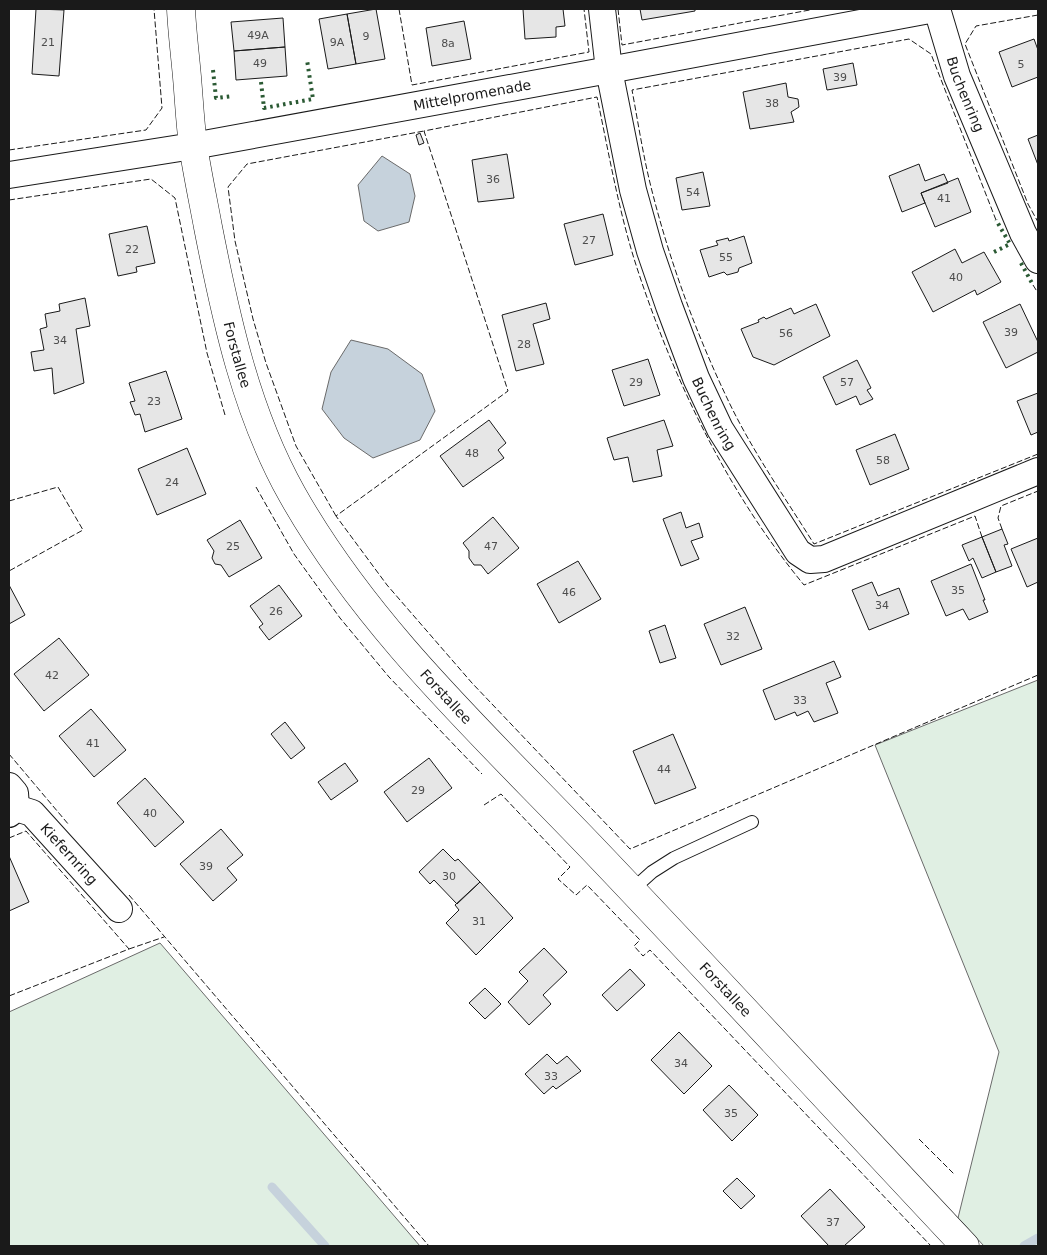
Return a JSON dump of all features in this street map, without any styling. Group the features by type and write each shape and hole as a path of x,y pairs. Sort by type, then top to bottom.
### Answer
{"street":[{"name":"Forstallee","path":"181,9 193,146 231,333 247,392 262,432 291,492 346,579 409,656 632,890 965,1246"},
{"name":"Buchenring","path":"602,9 609,70 633,190 650,251 696,378 720,429 798,552 810,560 824,559 1038,471"},
{"name":"Mittelpromenade","path":"9,174 193,146 936,9"},
{"name":"Buchenring","path":"936,9 957,76 1023,233 1038,260"},
{"name":"Kiefernring","path":"11,803 32,813 119,908"}],"lane":[{"path":"632,890 652,872 674,858 752,822"}],"green space":[{"path":"1038,680 1038,1246 984,1246 958,1218 999,1052 875,745"},
{"path":"160,943 420,1246 9,1246 9,1012"}],"shaded area":[{"path":"382,156 410,174 415,196 409,222 378,231 364,221 358,185"},
{"path":"351,340 388,349 422,374 435,411 420,440 373,458 344,438 322,409 331,372"}],"building":[{"path":"36,9 64,10 59,76 32,74"},
{"path":"376,9 385,59 356,64 347,14"},
{"path":"523,9 563,9 565,26 556,27 556,37 525,39"},
{"path":"640,9 695,9 695,11 642,20"},
{"path":"347,14 356,64 328,69 319,19"},
{"path":"283,18 285,47 234,51 231,22"},
{"path":"464,21 471,59 432,66 426,28"},
{"path":"1034,39 1038,50 1038,77 1012,87 999,52"},
{"path":"285,47 287,76 236,80 234,51"},
{"path":"853,63 857,85 827,90 823,69"},
{"path":"786,83 788,97 798,99 799,107 791,112 794,122 750,129 743,92"},
{"path":"420,133 424,143 419,145 416,135"},
{"path":"1038,135 1038,165 1028,139"},
{"path":"507,154 514,198 478,202 472,160"},
{"path":"919,164 925,181 944,174 948,183 921,193 925,203 902,212 889,176"},
{"path":"703,172 710,206 682,210 676,178"},
{"path":"958,178 971,212 935,227 921,193"},
{"path":"603,214 613,255 575,265 564,224"},
{"path":"147,226 155,263 136,267 137,272 118,276 109,234"},
{"path":"744,236 752,263 739,268 738,272 727,275 724,272 709,277 700,250 718,245 716,241 728,238 729,241"},
{"path":"955,249 962,263 984,252 1001,282 977,295 975,290 933,312 912,272"},
{"path":"85,298 90,326 76,329 84,383 54,394 52,368 34,371 31,352 44,350 40,329 47,327 45,314 60,311 59,304"},
{"path":"546,303 550,319 533,324 544,364 516,371 502,315"},
{"path":"816,304 830,336 774,365 753,357 741,329 759,322 758,320 764,317 766,319 791,308 794,314"},
{"path":"1020,304 1038,342 1038,352 1006,368 983,322"},
{"path":"648,359 660,395 624,406 612,370"},
{"path":"857,360 871,388 867,390 873,399 860,405 856,396 836,405 823,377"},
{"path":"166,371 182,419 145,432 140,414 135,415 130,402 135,401 129,383"},
{"path":"1038,393 1038,432 1031,435 1017,401"},
{"path":"489,420 506,443 498,450 504,458 463,487 440,456"},
{"path":"664,420 673,446 657,450 662,476 633,482 628,457 614,460 607,438"},
{"path":"895,434 909,469 870,485 856,450"},
{"path":"187,448 206,494 157,515 138,469"},
{"path":"681,512 686,528 699,523 703,537 691,541 699,559 681,566 663,519"},
{"path":"493,517 519,548 488,574 481,565 474,565 469,558 469,551 463,543"},
{"path":"240,520 262,558 229,577 221,565 215,564 212,558 214,551 207,540"},
{"path":"1002,529 1008,544 1004,545 1012,566 996,572 982,537"},
{"path":"982,537 996,572 982,578 973,558 969,561 962,545"},
{"path":"1038,538 1038,582 1027,587 1011,549"},
{"path":"578,561 601,599 559,623 537,584"},
{"path":"971,564 988,612 969,620 963,609 946,616 931,581"},
{"path":"872,582 878,596 899,588 909,614 869,630 852,590"},
{"path":"9,585 25,615 9,624"},
{"path":"279,585 302,616 269,640 259,627 263,624 250,606"},
{"path":"745,607 762,649 721,665 704,624"},
{"path":"665,625 676,658 660,663 649,631"},
{"path":"59,638 89,675 44,711 14,674"},
{"path":"834,661 841,677 826,683 838,713 814,722 808,711 797,716 795,712 775,720 763,690"},
{"path":"91,709 126,750 94,777 59,736"},
{"path":"285,722 305,748 291,759 271,734"},
{"path":"673,734 696,788 655,804 633,751"},
{"path":"429,758 452,788 407,822 384,792"},
{"path":"345,763 358,781 331,800 318,782"},
{"path":"145,778 184,822 155,847 117,803"},
{"path":"221,829 243,855 227,868 237,880 213,901 180,864"},
{"path":"443,849 455,861 458,859 480,882 457,904 434,880 430,884 419,872"},
{"path":"9,856 29,902 9,911"},
{"path":"480,882 513,918 476,955 446,923 459,910 455,905"},
{"path":"544,948 567,972 543,995 551,1004 529,1025 508,1002 528,981 519,972"},
{"path":"630,969 645,985 617,1011 602,995"},
{"path":"485,988 501,1004 485,1019 469,1003"},
{"path":"679,1032 712,1066 684,1094 651,1060"},
{"path":"547,1054 557,1064 567,1056 581,1071 556,1089 553,1086 544,1094 525,1074"},
{"path":"729,1085 758,1115 732,1141 703,1110"},
{"path":"737,1178 755,1196 741,1209 723,1191"},
{"path":"830,1189 865,1227 844,1246 829,1246 801,1216"}],"waterway":[{"path":"272,1187 325,1246"},
{"path":"1024,1246 1038,1238"}],"hedge":[{"path":"261,82 264,108 313,99 307,60"},
{"path":"213,70 216,98 233,96"},
{"path":"994,252 1010,244 996,220"},
{"path":"1021,263 1033,285"}],"fence":[{"path":"9,150 146,130 162,108 154,9"},
{"path":"399,9 412,85 589,52 584,9"},
{"path":"618,9 622,45 815,9"},
{"path":"1038,15 976,26 965,44 1028,204 1038,222"},
{"path":"996,220 931,54 909,39 632,90 658,214 694,321 715,373 746,436 814,544 1038,454"},
{"path":"982,537 975,516 804,585 751,513 728,474 686,394 668,352 637,268 625,226 597,97 424,131 508,391 336,516 387,585 472,683 630,849 1038,675"},
{"path":"336,516 296,446 266,363 253,319 235,241 228,187 247,164 424,131"},
{"path":"9,200 151,179 175,198 207,353 225,415"},
{"path":"1033,285 1038,293"},
{"path":"9,501 58,487 83,530 9,571"},
{"path":"256,487 294,554 340,618 389,677 482,774"},
{"path":"1002,529 998,518 1001,506 1038,491"},
{"path":"9,754 69,825"},
{"path":"484,805 501,794 570,867 558,879 576,895 587,885 640,940 634,946 643,956 650,950 931,1246"},
{"path":"9,838 26,831 129,949 9,996"},
{"path":"129,895 429,1246"},
{"path":"129,949 164,937"},
{"path":"919,1139 955,1175"}]}
